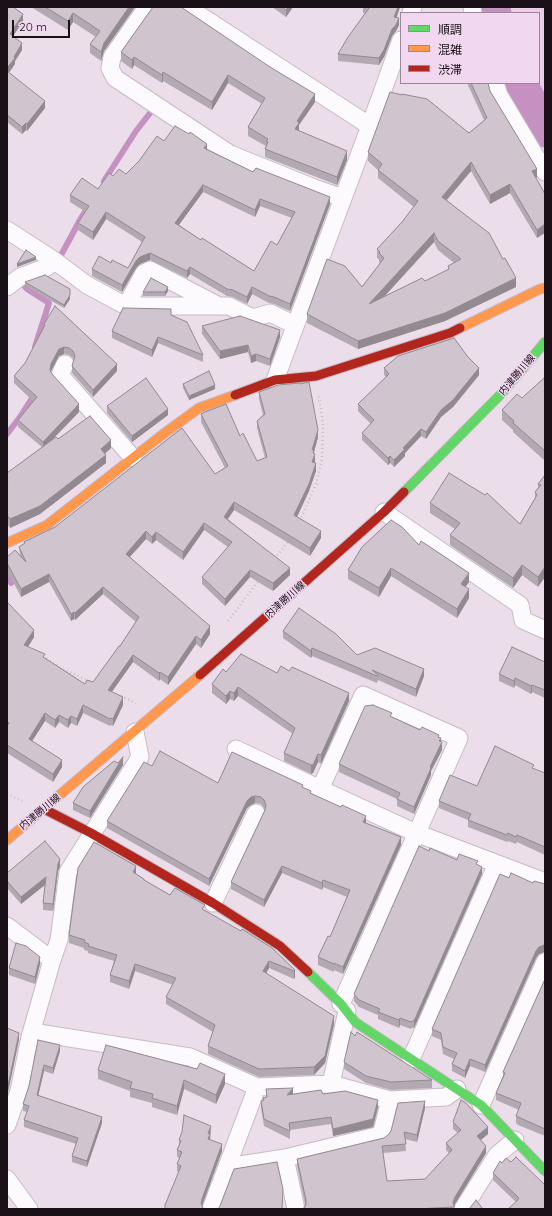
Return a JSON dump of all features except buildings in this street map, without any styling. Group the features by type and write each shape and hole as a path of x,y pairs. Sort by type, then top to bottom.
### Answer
{"street":[{"path":"147,7 112,57 110,68 115,78 230,154 314,188 343,198"},
{"path":"187,7 370,126"},
{"path":"275,380 400,43"},
{"path":"495,84 499,95 545,172"},
{"path":"7,230 55,261 87,285 126,306 229,306 253,318 270,313 295,325"},
{"path":"7,287 20,276 47,267 55,261"},
{"path":"126,306 144,272 150,270 220,306"},
{"path":"7,543 47,525 199,408 275,380 316,376 450,332 545,288"},
{"name":"内津勝川線","path":"7,840 157,713 384,512 502,393 545,342"},
{"path":"65,364 60,375 133,458"},
{"path":"384,512 520,606 523,620 545,630"},
{"path":"320,789 363,694 459,738 416,833 344,1008 331,1084"},
{"path":"7,1125 20,1091 32,1032 59,940 68,872 140,756 135,732"},
{"path":"236,749 416,833 545,882"},
{"path":"44,809 91,833 213,903 280,946 344,1008 355,1022 481,1105 515,1140 544,1166"},
{"path":"213,903 256,813"},
{"path":"411,1059 497,864"},
{"path":"7,926 52,960"},
{"path":"481,1105 545,962"},
{"path":"32,1032 190,1057 257,1087 331,1084 390,1100 446,1097 457,1089"},
{"path":"211,1209 257,1087"},
{"path":"227,1167 285,1158 381,1135 390,1100"},
{"path":"463,1209 497,1155 515,1140"},
{"path":"285,1158 296,1209"},
{"path":"7,1179 29,1209"}],"path":[{"path":"299,524 316,484 322,459 323,424 316,376"},
{"path":"273,561 291,537"},
{"path":"227,622 264,574"},
{"path":"38,654 61,668 95,684"},
{"path":"116,694 157,713"}],"shaded area":[{"path":"499,7 545,7 545,117 528,84 540,84 540,12 501,12"}],"waterway":[{"path":"493,7 494,12"},
{"path":"520,84 545,130"},
{"path":"104,181 136,131 154,108"},
{"path":"60,257 89,205"},
{"path":"21,282 27,289 49,303 35,347"},
{"path":"7,434 36,392"},
{"path":"7,575 11,583"}],"traffic: fast":[{"path":"404,492 502,393 545,342"},
{"path":"308,972 341,1004 355,1022 481,1105 545,1171"}],"traffic: slow":[{"path":"460,328 540,289 545,288"},
{"path":"7,543 47,525 199,408 235,395"},
{"path":"7,840 200,675"}],"traffic: jam":[{"path":"235,395 275,380 316,376 450,333 460,328"},
{"path":"200,675 384,512 404,492"},
{"path":"44,809 91,833 213,903 280,946 308,972"}]}
